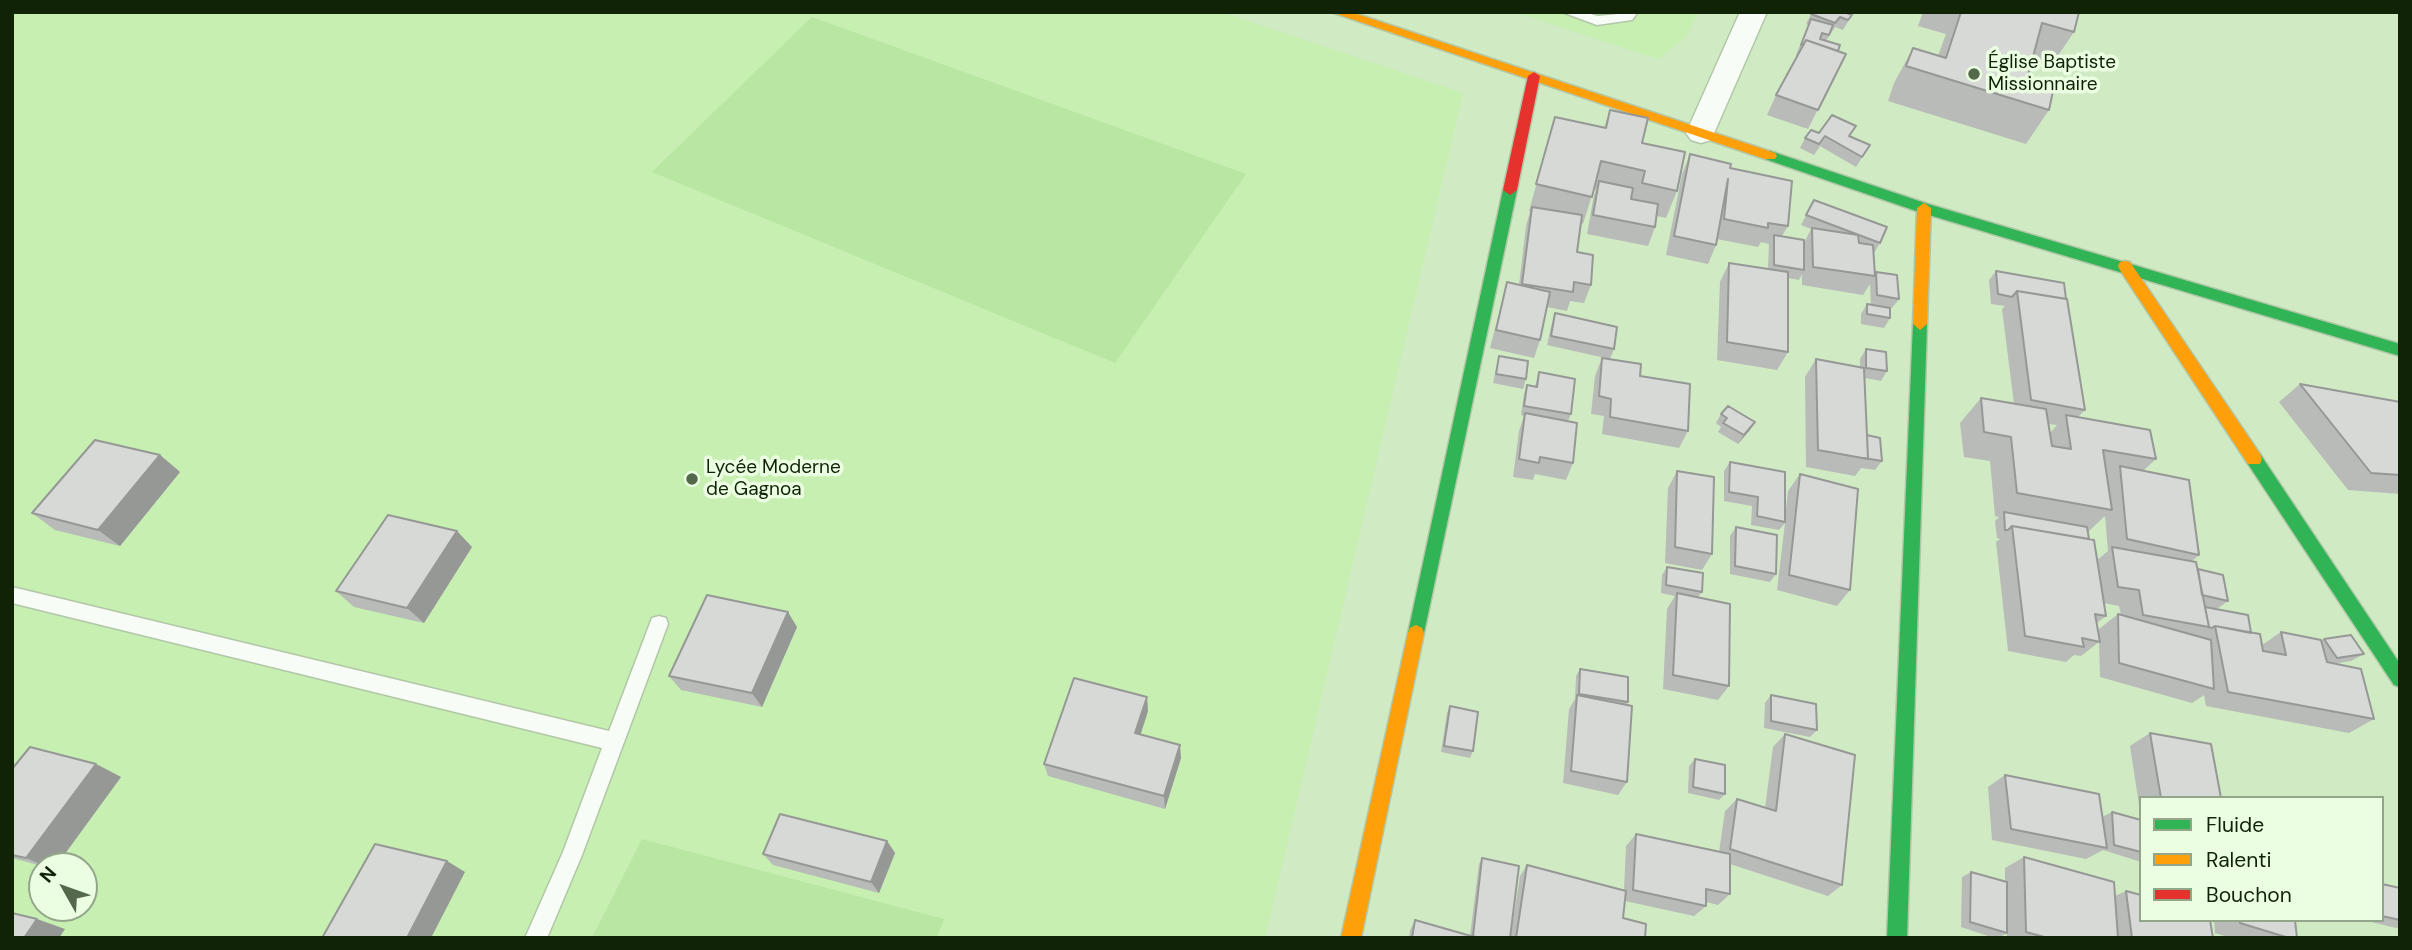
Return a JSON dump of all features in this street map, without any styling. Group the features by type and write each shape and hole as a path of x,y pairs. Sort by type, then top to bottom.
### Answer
{"street":[{"path":"1337,12 1924,208 2400,350"},
{"path":"1701,133 1754,12"},
{"path":"1351,938 1534,76"},
{"path":"1897,938 1924,208"},
{"path":"2124,266 2400,679"}],"lane":[{"path":"1569,12 1597,21 1628,17 1631,12"},
{"path":"12,595 614,742"},
{"path":"536,938 572,855 659,624"}],"shaded area":[{"name":"Lycée Moderne de Gagnoa","path":"12,12 1221,12 1463,93 1265,938 12,938"},
{"path":"1514,12 1699,12 1686,37 1658,59"},
{"path":"812,17 1246,174 1115,363 652,172"},
{"path":"642,839 944,919 937,938 592,938"}],"building":[{"path":"1844,12 1852,15 1848,20 1840,17 1835,23 1811,14"},
{"path":"1961,12 2079,12 2074,32 2042,23 2026,83 2053,91 2049,110 1906,66 1913,48 1946,58"},
{"path":"1811,19 1833,25 1829,35 1822,33 1820,39 1840,45 1838,51 1806,40 1801,45"},
{"path":"1806,40 1846,54 1818,110 1776,95"},
{"path":"1610,110 1648,118 1642,143 1685,152 1677,191 1642,183 1645,171 1601,161 1592,197 1536,184 1555,117 1606,128"},
{"path":"1832,115 1856,126 1849,136 1870,145 1862,157 1825,136 1819,144 1805,138 1811,130 1819,133"},
{"path":"1690,154 1731,164 1730,168 1792,181 1788,226 1768,223 1768,228 1724,219 1728,179 1716,245 1674,236"},
{"path":"1599,181 1633,188 1631,199 1658,204 1655,227 1593,215"},
{"path":"1814,200 1887,227 1880,243 1806,215"},
{"path":"1532,207 1582,215 1577,252 1593,255 1591,285 1574,282 1573,292 1522,284"},
{"path":"1812,228 1858,235 1859,243 1873,245 1875,276 1813,267"},
{"path":"1774,235 1804,240 1804,270 1774,265"},
{"path":"1729,263 1788,272 1788,352 1727,342"},
{"path":"1996,271 2064,283 2066,299 2017,291 2012,297 1998,294"},
{"path":"1876,272 1897,275 1899,299 1877,295"},
{"path":"1507,282 1550,292 1540,340 1496,330"},
{"path":"2017,291 2067,299 2085,410 2031,400"},
{"path":"1867,304 1890,308 1890,318 1867,314"},
{"path":"1555,313 1617,327 1614,349 1551,336"},
{"path":"1866,349 1886,352 1887,371 1866,368"},
{"path":"1499,356 1528,361 1526,379 1496,374"},
{"path":"1602,358 1641,364 1640,376 1690,384 1688,431 1610,417 1611,399 1599,396"},
{"path":"1816,359 1864,368 1868,459 1818,450"},
{"path":"1539,372 1575,379 1571,414 1524,406 1527,385 1537,387"},
{"path":"2300,384 2400,402 2400,475 2371,473"},
{"path":"1981,398 2046,409 2052,446 2071,449 2066,415 2150,430 2156,459 2103,450 2112,510 2017,493 2011,437 1984,432"},
{"path":"1728,406 1755,422 1744,435 1723,423 1727,418 1721,414"},
{"path":"1525,413 1577,423 1573,463 1540,457 1539,463 1519,459"},
{"path":"1867,435 1880,438 1882,461 1868,459"},
{"path":"95,440 160,455 98,530 32,513"},
{"path":"1730,462 1785,472 1785,522 1757,516 1758,497 1729,492"},
{"path":"2120,466 2189,480 2199,555 2127,539"},
{"path":"1677,471 1714,477 1712,554 1675,547"},
{"path":"1800,474 1858,489 1850,590 1789,575"},
{"path":"2004,512 2087,527 2089,539 2012,526 2005,530"},
{"path":"388,515 457,531 407,608 336,591"},
{"path":"2012,526 2094,540 2106,616 2095,614 2100,642 2082,638 2084,647 2025,636"},
{"path":"1736,527 1777,535 1776,574 1735,566"},
{"path":"2112,547 2196,562 2209,627 2143,615 2139,590 2118,587"},
{"path":"1667,567 1703,573 1702,592 1666,585"},
{"path":"2198,569 2223,575 2228,601 2202,595"},
{"path":"1677,593 1730,604 1729,686 1673,675"},
{"path":"707,595 788,612 752,693 669,676"},
{"path":"2205,607 2248,615 2251,633 2208,627"},
{"path":"2118,614 2211,640 2214,689 2119,663"},
{"path":"2215,626 2260,634 2263,651 2286,655 2281,632 2321,640 2327,662 2361,669 2374,719 2228,692"},
{"path":"2351,635 2364,654 2337,658 2324,639"},
{"path":"1580,669 1628,677 1628,702 1579,694"},
{"path":"1074,678 1147,697 1135,733 1180,745 1164,796 1044,764"},
{"path":"1577,695 1632,706 1627,782 1571,771"},
{"path":"1771,695 1816,704 1817,730 1771,721"},
{"path":"1450,706 1478,712 1473,751 1444,746"},
{"path":"2150,733 2211,744 2221,796 2161,796"},
{"path":"1785,734 1855,755 1842,885 1730,849 1737,799 1776,811"},
{"path":"30,747 96,764 26,858 12,855 12,769"},
{"path":"1695,759 1725,765 1725,794 1693,787"},
{"path":"2005,775 2099,794 2107,848 2011,829"},
{"path":"2112,812 2139,819 2139,851 2114,845"},
{"path":"780,814 887,841 871,882 763,854"},
{"path":"1636,834 1730,854 1730,894 1706,889 1706,906 1633,890"},
{"path":"375,844 447,861 407,938 322,938"},
{"path":"2024,857 2114,882 2118,938 2048,938 2026,932"},
{"path":"1482,858 1519,866 1510,938 1473,936"},
{"path":"1527,865 1626,891 1623,918 1646,924 1645,938 1516,938"},
{"path":"1971,872 2007,882 2007,933 1970,922"},
{"path":"2384,884 2400,888 2400,920 2384,916"},
{"path":"2126,891 2139,894 2139,922 2210,922 2213,938 2132,938"},
{"path":"12,913 28,917 28,922 35,922 24,938 12,938"},
{"path":"1415,920 1478,938 1412,938"},
{"path":"2295,922 2297,938 2289,938 2240,923"}],"traffic: fast":[{"path":"1770,156 1924,208 2400,350"},
{"path":"1416,633 1510,190"},
{"path":"1897,938 1920,324"},
{"path":"2254,459 2400,679"}],"traffic: slow":[{"path":"1337,12 1770,156"},
{"path":"1920,324 1924,208"},
{"path":"2125,266 2254,459"},
{"path":"1351,938 1416,633"}],"traffic: jam":[{"path":"1510,190 1534,76"}],"place":[{"name":"Église Baptiste Missionnaire","path":"1974,74"},
{"name":"Lycée Moderne de Gagnoa","path":"692,479"}]}
